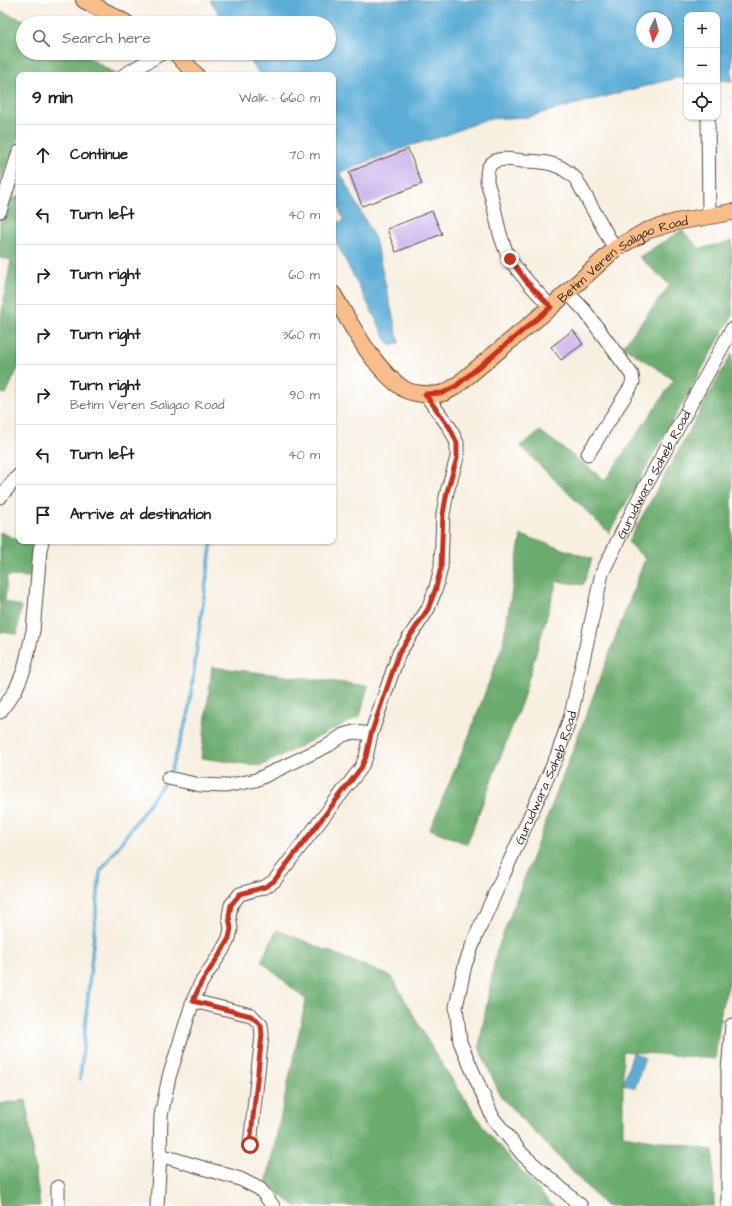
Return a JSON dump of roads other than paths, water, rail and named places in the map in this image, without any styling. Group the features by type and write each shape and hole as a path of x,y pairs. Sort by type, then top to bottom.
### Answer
{"main road":[{"path":"84,0 113,16"},
{"path":"182,60 193,72"},
{"name":"Betim Veren Saligao Road","path":"336,299 357,336 384,373 405,390 425,394 443,393 456,386 551,307 615,249 646,231 676,222 732,212"}],"street":[{"path":"129,72 150,60"},
{"path":"708,120 709,216"},
{"path":"551,307 519,271 510,259 504,245 487,180 487,169 492,163 502,159 529,161 550,163 567,170 576,179 615,249"},
{"path":"2,205 16,161"},
{"path":"2,205 16,191"},
{"path":"567,292 585,311 632,375 633,382 588,454"},
{"name":"Gurudwara Saheb Road","path":"581,1206 523,1155 493,1118 460,1042 456,1007 465,965 476,936 556,756 571,715 602,573 639,498 732,329"},
{"path":"157,1206 161,1116 168,1077 193,1001 201,983 229,938 231,929 229,916 231,905 240,894 265,887 274,881 361,768 366,757 371,734 399,653 428,609 436,588 441,567 443,514 447,492 457,458 457,443 450,428 425,394"},
{"path":"0,497 16,478"},
{"path":"0,712 15,691 24,670 33,631 41,544"},
{"path":"168,778 200,785 226,786 256,780 329,745 343,735 354,732 371,734"},
{"path":"193,1001 251,1016 261,1025 262,1035 250,1145"},
{"path":"728,1206 728,1070 732,1024"},
{"path":"160,1154 240,1179 260,1190 274,1206"},
{"path":"58,1187 58,1206"}],"water":[{"path":"210,0 732,0 732,81 720,80 720,12 684,12 684,78 676,78 527,117 486,119 444,136 412,145 340,172 375,239 399,343 389,345 336,242 336,222 344,221 336,201 336,72 258,72 250,60 336,60 336,16 220,16"},
{"path":"633,1053 645,1058 635,1088 623,1084"}],"waterway":[{"path":"169,775 188,717 212,544"},
{"path":"80,1079 100,872 166,780"}]}
